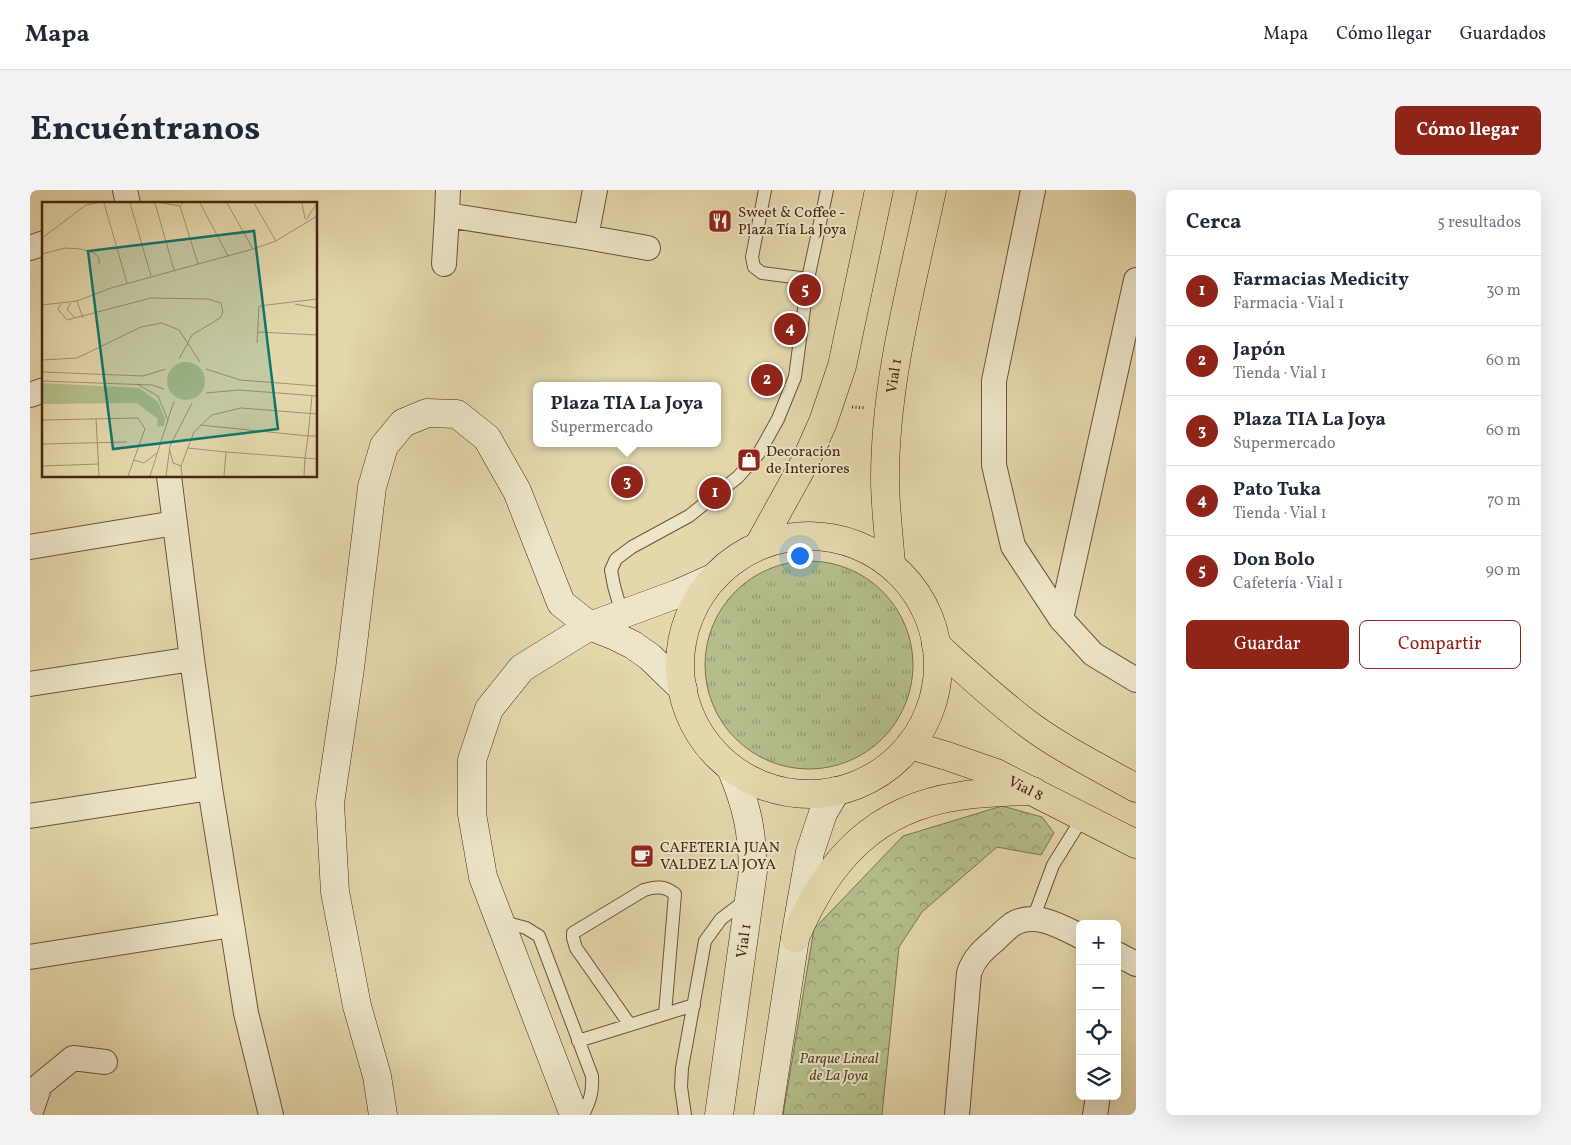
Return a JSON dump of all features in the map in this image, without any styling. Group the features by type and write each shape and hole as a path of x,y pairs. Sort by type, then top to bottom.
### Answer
{"main road":[{"path":"759,546 807,458 842,366 849,340 879,190"},
{"name":"Vial 1","path":"891,565 885,477 890,411 898,350 932,190"},
{"path":"793,536 828,537 861,546 891,565 921,601 928,615 936,645 937,672 933,698 928,715 910,745 889,766 864,782 820,794 788,792 758,784 731,768 719,757 700,732 689,711 683,689 682,649 686,629 702,593 715,577 735,559 759,546 793,536"},
{"path":"936,645 1024,721 1077,755 1136,788"},
{"name":"Vial 8","path":"910,745 996,773 1136,844"},
{"path":"795,938 811,902 837,862 860,840 888,820 925,804 960,796 1032,791"}],"street":[{"path":"444,264 448,190"},
{"path":"586,237 595,190"},
{"path":"1033,190 994,381 994,465 1014,546 1061,619 1093,654 1136,680"},
{"path":"446,216 648,248"},
{"path":"30,248 42,244"},
{"path":"1061,619 1136,280"},
{"path":"30,395 42,391"},
{"path":"383,1115 377,1076 357,1006 335,892 330,804 350,668 372,487 384,446 403,423 427,414 457,414 487,438 517,491 562,604 590,626 633,645 650,657 683,689"},
{"path":"169,478 210,788 246,1014 271,1115"},
{"path":"30,547 175,523"},
{"path":"574,1115 483,877 472,814 472,760 489,709 522,668 590,626 677,594 715,577"},
{"path":"30,684 192,659"},
{"name":"Vial 1","path":"719,1115 750,897 752,871 750,829 746,808 731,768"},
{"path":"30,816 210,788"},
{"path":"768,1115 810,852 823,813 836,791"},
{"path":"956,1115 969,973 972,963 978,955 1012,925 1021,920 1045,921 1059,925 1076,934"},
{"path":"30,957 232,925"},
{"path":"1121,956 1136,964"},
{"path":"30,1114 40,1086 73,1058 105,1062"},
{"path":"1096,1115 1098,1100"}],"lane":[{"path":"765,190 752,257 754,267 762,273 808,279"},
{"path":"622,614 611,570 616,559 632,547 689,516 738,477 759,452 778,419 795,377 808,279 827,190"},
{"path":"1033,919 1053,865 1083,817"},
{"path":"630,1025 576,948 573,933 652,887 668,889 676,894 666,1014"},
{"path":"686,1115 681,1087 682,1068 705,941 721,920 750,897"},
{"path":"500,921 526,928 539,936 592,1076 593,1090 590,1102 583,1115"},
{"path":"578,1040 694,1005"}],"path":[{"path":"829,404 890,411"}],"green space":[{"path":"809,561 829,563 858,573 875,585 889,599 905,625 911,645 913,665 911,685 901,714 889,731 875,745 849,761 829,767 809,769 789,767 760,757 743,745 729,731 713,705 707,685 705,665 707,645 717,616 729,599 743,585 769,569 789,563"},
{"name":"Parque Lineal de La Joya","path":"1002,806 1042,817 1054,833 1041,855 997,847 922,912 899,947 882,1115 783,1115 814,929 903,836"}],"place":[{"name":"Sweet & Coffee - Plaza Tía La Joya","path":"720,221"},
{"name":"Don Bolo","path":"805,290"},
{"name":"Pato Tuka","path":"790,329"},
{"name":"Japón","path":"767,380"},
{"name":"Decoración de Interiores","path":"749,460"},
{"name":"Plaza TIA La Joya","path":"627,482"},
{"name":"Farmacias Medicity","path":"715,493"},
{"name":"CAFETERIA JUAN VALDEZ LA JOYA","path":"642,856"}]}
